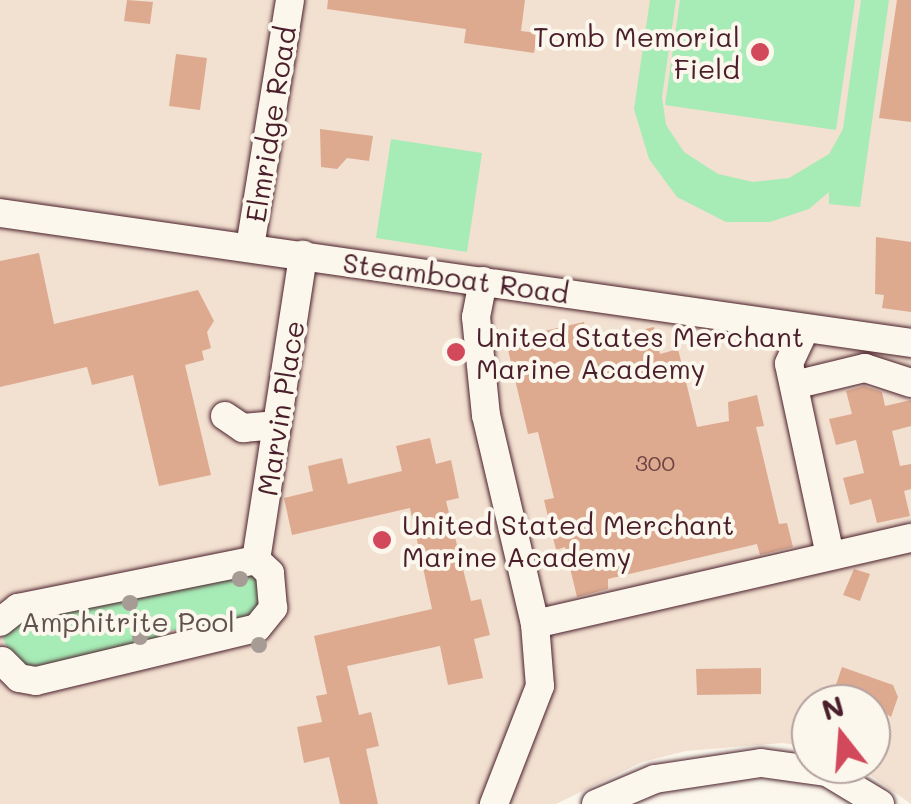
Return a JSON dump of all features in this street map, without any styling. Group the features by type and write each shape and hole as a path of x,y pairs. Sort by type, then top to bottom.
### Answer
{"street":[{"name":"Elmridge Road","path":"250,248 290,0"},
{"name":"Steamboat Road","path":"0,213 911,343"},
{"name":"Marvin Place","path":"2,662 19,678 36,681 257,628 273,608 274,589 256,560 303,255"},
{"path":"484,281 476,318 486,415 535,624 540,686 494,804"},
{"path":"806,329 789,364 830,556"},
{"path":"794,386 865,368 911,383"},
{"path":"225,416 243,428 277,425"},
{"path":"535,624 911,538"},
{"path":"0,622 18,608 256,560"},
{"path":"596,804 656,779 761,763 827,772 880,804"}],"shaded area":[{"name":"United States Merchant Marine Academy","path":"0,0 911,0 911,804 883,784 891,784 891,684 791,684 791,744 686,751 642,762 556,804 0,804"}],"green space":[{"path":"650,0 676,0 662,97 666,125 684,152 718,174 753,182 789,178 829,154 843,129 861,0 889,0 860,207 829,204 829,192 809,209 770,222 726,222 677,197 649,159 634,109"},
{"name":"Tomb Memorial Field","path":"680,0 855,0 836,130 665,105"},
{"path":"391,139 482,153 467,252 376,238"},
{"name":"Amphitrite Pool","path":"253,570 263,580 256,618 168,631 167,637 31,674 12,659 3,638 6,624"}],"building":[{"path":"127,0 153,2 150,24 124,21"},
{"path":"328,0 525,0 521,31 537,33 534,53 464,43 466,29 327,9"},
{"path":"897,0 911,0 911,122 879,118"},
{"path":"176,54 207,58 200,110 169,106"},
{"path":"320,129 373,136 369,161 347,158 337,169 321,167"},
{"path":"876,237 911,242 911,312 882,308 884,295 875,294"},
{"path":"39,253 54,324 198,290 214,321 207,332 211,348 202,351 204,360 185,365 211,475 159,486 133,375 92,385 87,367 0,387 0,261"},
{"path":"584,322 589,342 654,327 660,354 678,349 697,427 729,421 728,402 757,395 764,426 756,427 779,524 787,523 793,547 760,555 757,544 608,579 608,589 577,597 565,547 556,550 544,500 554,498 538,432 528,434 508,350 537,343 535,333"},
{"path":"864,386 882,392 885,406 911,400 911,426 892,431 900,466 911,464 911,489 904,491 910,516 877,523 871,499 850,505 843,478 864,473 856,440 836,445 829,419 852,414 846,391"},
{"path":"430,438 436,464 451,460 459,498 446,501 471,601 481,599 490,635 474,639 483,678 448,685 440,646 347,666 359,715 371,712 379,746 366,749 378,804 340,804 329,757 304,763 297,727 322,722 316,696 327,694 314,636 432,609 410,508 292,535 284,498 313,491 308,466 342,458 348,484 402,471 396,446"},
{"path":"854,569 870,574 860,601 843,595"},
{"path":"842,667 890,684 836,684"},
{"path":"761,668 761,694 697,695 696,669"},
{"path":"891,684 898,697 891,717"}],"place":[{"name":"Tomb Memorial Field","path":"760,52"},
{"name":"United States Merchant Marine Academy","path":"456,352"},
{"name":"United Stated Merchant Marine Academy","path":"382,540"}]}
